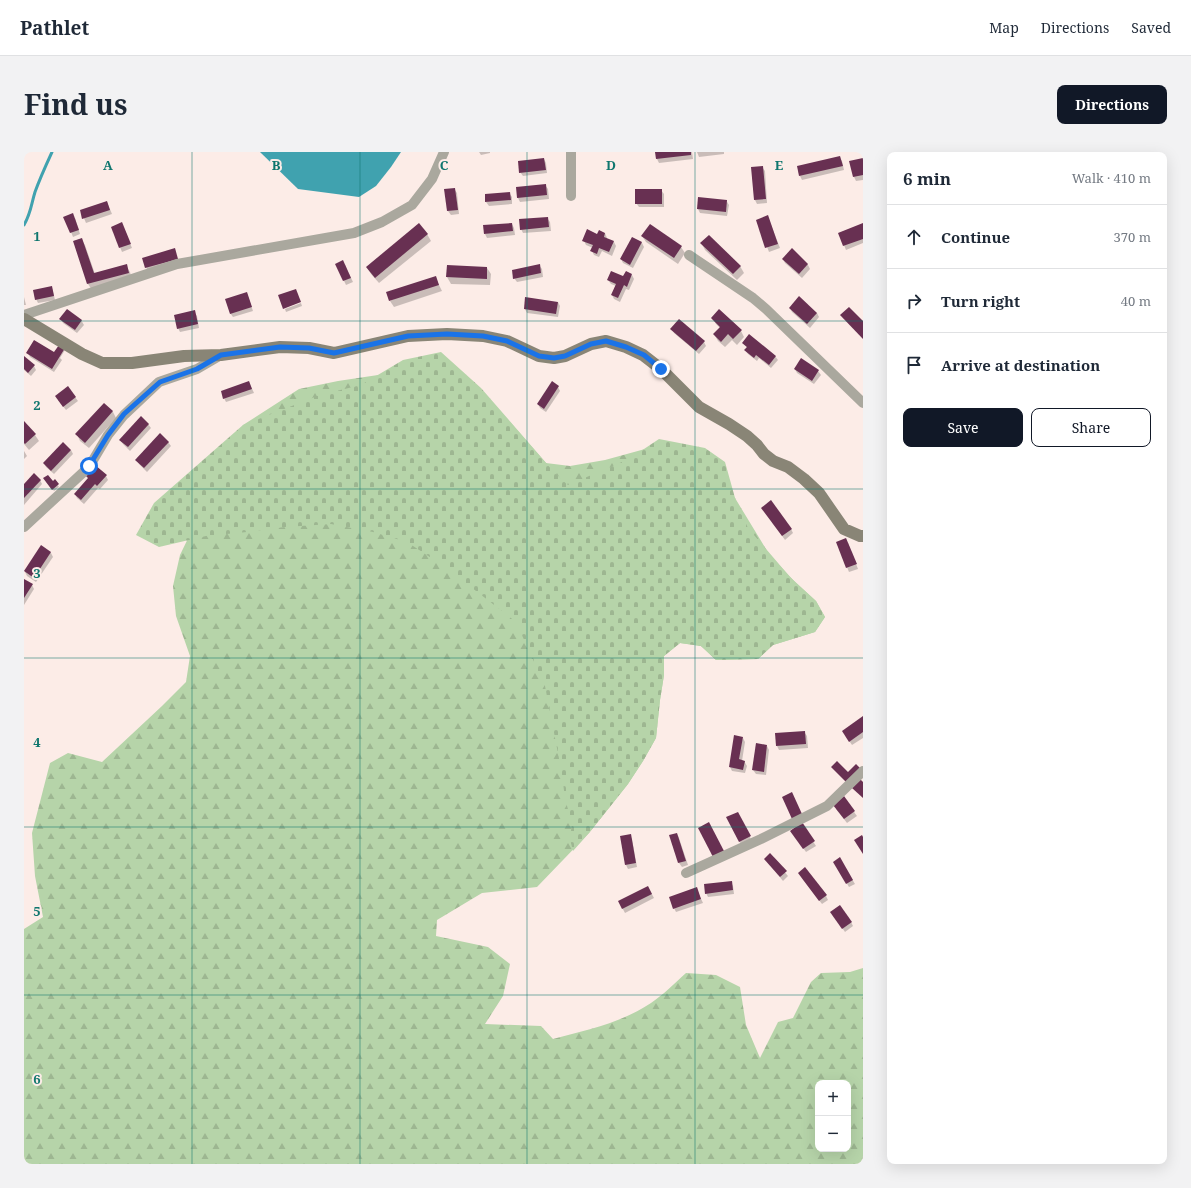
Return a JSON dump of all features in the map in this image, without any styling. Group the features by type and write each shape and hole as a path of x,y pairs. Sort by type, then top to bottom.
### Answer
{"street":[{"path":"24,315 177,264 354,233 382,222 412,205 432,179 444,152"},
{"path":"571,152 571,196"},
{"path":"689,255 753,298 766,309 863,403"},
{"path":"24,319 82,354 102,363 132,363 184,356 221,355 280,347 309,348 334,353 408,336 447,334 483,336 507,341 539,356 554,358 565,356 591,344 606,341 626,347 644,355 661,369 699,407 747,436 764,454 773,461 788,467 819,493 844,529 863,536"},
{"path":"24,527 89,466 108,435 124,414 160,382 197,369 221,355"},
{"path":"686,873 761,839 827,806 863,772"}],"green space":[{"path":"441,352 481,388 554,472 568,485 629,459 659,439 705,448 725,462 737,505 748,528 790,577 816,601 825,617 815,632 773,645 758,659 716,660 701,646 680,643 664,656 664,675 656,738 628,784 573,851 570,839 572,823 565,799 562,774 545,686 516,622 445,567 407,542 373,532 331,524 285,527 206,536 159,547 136,535 154,503 243,425 320,395 361,385 403,360"},
{"path":"378,375 510,422 546,463 570,466 605,460 645,449 735,498 769,554 795,582 816,601 825,617 815,632 773,645 758,659 716,660 701,646 680,643 664,656 664,675 656,738 628,784 589,833 537,887 482,893 437,920 436,936 488,947 510,964 503,996 485,1024 541,1026 553,1039 604,1025 628,1016 655,1000 686,973 716,975 740,987 746,1025 760,1058 778,1022 793,1018 811,982 821,973 850,972 863,968 863,1164 24,1164 24,929 43,917 35,876 32,833 50,763 68,753 102,762 186,682 190,656 176,616 173,586 180,555 243,425 299,389"}],"water":[{"path":"260,152 401,152 376,186 359,197 298,189"}],"building":[{"path":"655,152 691,152 691,155 656,159"},
{"path":"840,156 843,166 799,176 797,166"},
{"path":"544,158 546,170 519,173 518,161"},
{"path":"863,158 863,175 853,177 849,161"},
{"path":"763,166 766,199 754,200 751,167"},
{"path":"546,184 547,195 517,198 516,187"},
{"path":"455,188 458,210 447,211 444,189"},
{"path":"635,189 662,189 662,204 635,204"},
{"path":"510,192 511,200 485,202 485,194"},
{"path":"698,197 727,200 726,212 697,209"},
{"path":"107,201 110,210 82,219 80,210"},
{"path":"73,213 79,230 70,233 63,217"},
{"path":"768,215 778,244 765,248 756,220"},
{"path":"548,217 549,227 520,230 519,219"},
{"path":"122,222 131,244 119,248 111,227"},
{"path":"419,223 428,234 375,278 366,267"},
{"path":"512,223 513,231 484,234 483,225"},
{"path":"863,223 863,239 843,246 838,233"},
{"path":"650,224 682,246 674,258 641,236"},
{"path":"587,229 597,234 599,230 605,233 604,237 614,241 609,252 599,248 597,254 590,251 593,245 582,241"},
{"path":"709,235 741,266 733,274 700,243"},
{"path":"632,237 642,242 630,265 620,259"},
{"path":"82,238 94,273 127,264 129,273 87,284 73,241"},
{"path":"175,248 178,259 145,268 142,258"},
{"path":"792,248 808,264 799,274 782,259"},
{"path":"343,260 351,278 343,281 335,264"},
{"path":"540,264 541,273 513,279 512,270"},
{"path":"447,265 487,267 487,279 446,277"},
{"path":"611,271 623,276 626,271 632,274 627,287 624,285 618,298 611,295 616,284 607,280"},
{"path":"436,276 439,285 389,301 386,292"},
{"path":"52,286 54,296 35,300 33,290"},
{"path":"296,289 301,302 283,309 278,295"},
{"path":"247,292 252,307 230,314 225,299"},
{"path":"799,296 817,313 807,324 789,308"},
{"path":"525,297 558,302 556,314 524,309"},
{"path":"849,307 863,321 863,339 840,315"},
{"path":"67,309 82,320 75,330 59,319"},
{"path":"719,309 742,330 733,339 728,334 721,342 713,334 720,327 711,318"},
{"path":"195,310 198,324 177,329 174,315"},
{"path":"679,319 705,341 696,351 670,329"},
{"path":"749,334 776,356 769,365 756,355 754,358 744,350 747,347 742,343"},
{"path":"34,340 54,352 59,345 65,348 52,369 26,353"},
{"path":"24,356 35,365 28,373 24,369"},
{"path":"801,358 819,370 812,381 794,369"},
{"path":"249,381 252,389 223,399 221,391"},
{"path":"552,381 559,386 544,409 537,404"},
{"path":"68,386 76,397 63,407 55,396"},
{"path":"104,403 113,411 85,443 75,434"},
{"path":"141,416 149,424 128,447 119,440"},
{"path":"24,421 36,434 25,444 24,443"},
{"path":"160,433 169,442 144,468 135,460"},
{"path":"63,442 71,450 51,471 43,463"},
{"path":"95,465 107,475 97,486 95,484 81,500 74,494 88,478 85,475"},
{"path":"34,473 41,480 24,498 24,484"},
{"path":"48,475 53,481 55,479 59,484 52,490 43,478"},
{"path":"771,500 792,529 782,536 761,508"},
{"path":"846,538 857,564 846,568 836,542"},
{"path":"41,545 51,552 34,578 24,571"},
{"path":"24,579 33,584 24,598"},
{"path":"863,716 863,732 849,742 842,731"},
{"path":"805,731 806,744 776,746 775,733"},
{"path":"734,735 743,737 739,759 745,761 743,770 729,767"},
{"path":"756,743 767,745 764,772 752,770"},
{"path":"837,761 848,772 856,764 862,770 848,784 831,767"},
{"path":"860,779 863,782 863,798 852,788"},
{"path":"792,792 802,814 792,819 782,797"},
{"path":"844,796 855,811 844,819 833,805"},
{"path":"738,812 751,836 739,842 726,817"},
{"path":"709,822 724,851 713,857 698,828"},
{"path":"802,822 815,841 803,849 790,831"},
{"path":"677,833 686,861 678,863 669,835"},
{"path":"631,834 636,863 625,865 620,836"},
{"path":"862,835 863,837 863,854 854,840"},
{"path":"770,853 787,871 780,877 764,859"},
{"path":"840,857 853,880 846,884 833,862"},
{"path":"805,867 827,895 819,901 798,873"},
{"path":"732,881 733,890 705,894 704,884"},
{"path":"648,886 652,894 622,909 618,901"},
{"path":"697,887 701,899 673,909 669,897"},
{"path":"840,905 852,922 842,929 830,912"}],"waterway":[{"path":"24,225 30,213 37,187 52,152"}],"route":[{"path":"89,466 108,435 124,414 160,382 197,369 221,355 280,347 309,348 334,353 408,336 447,334 483,336 507,341 539,356 554,358 565,356 591,344 606,341 626,347 644,355 661,369"}]}
